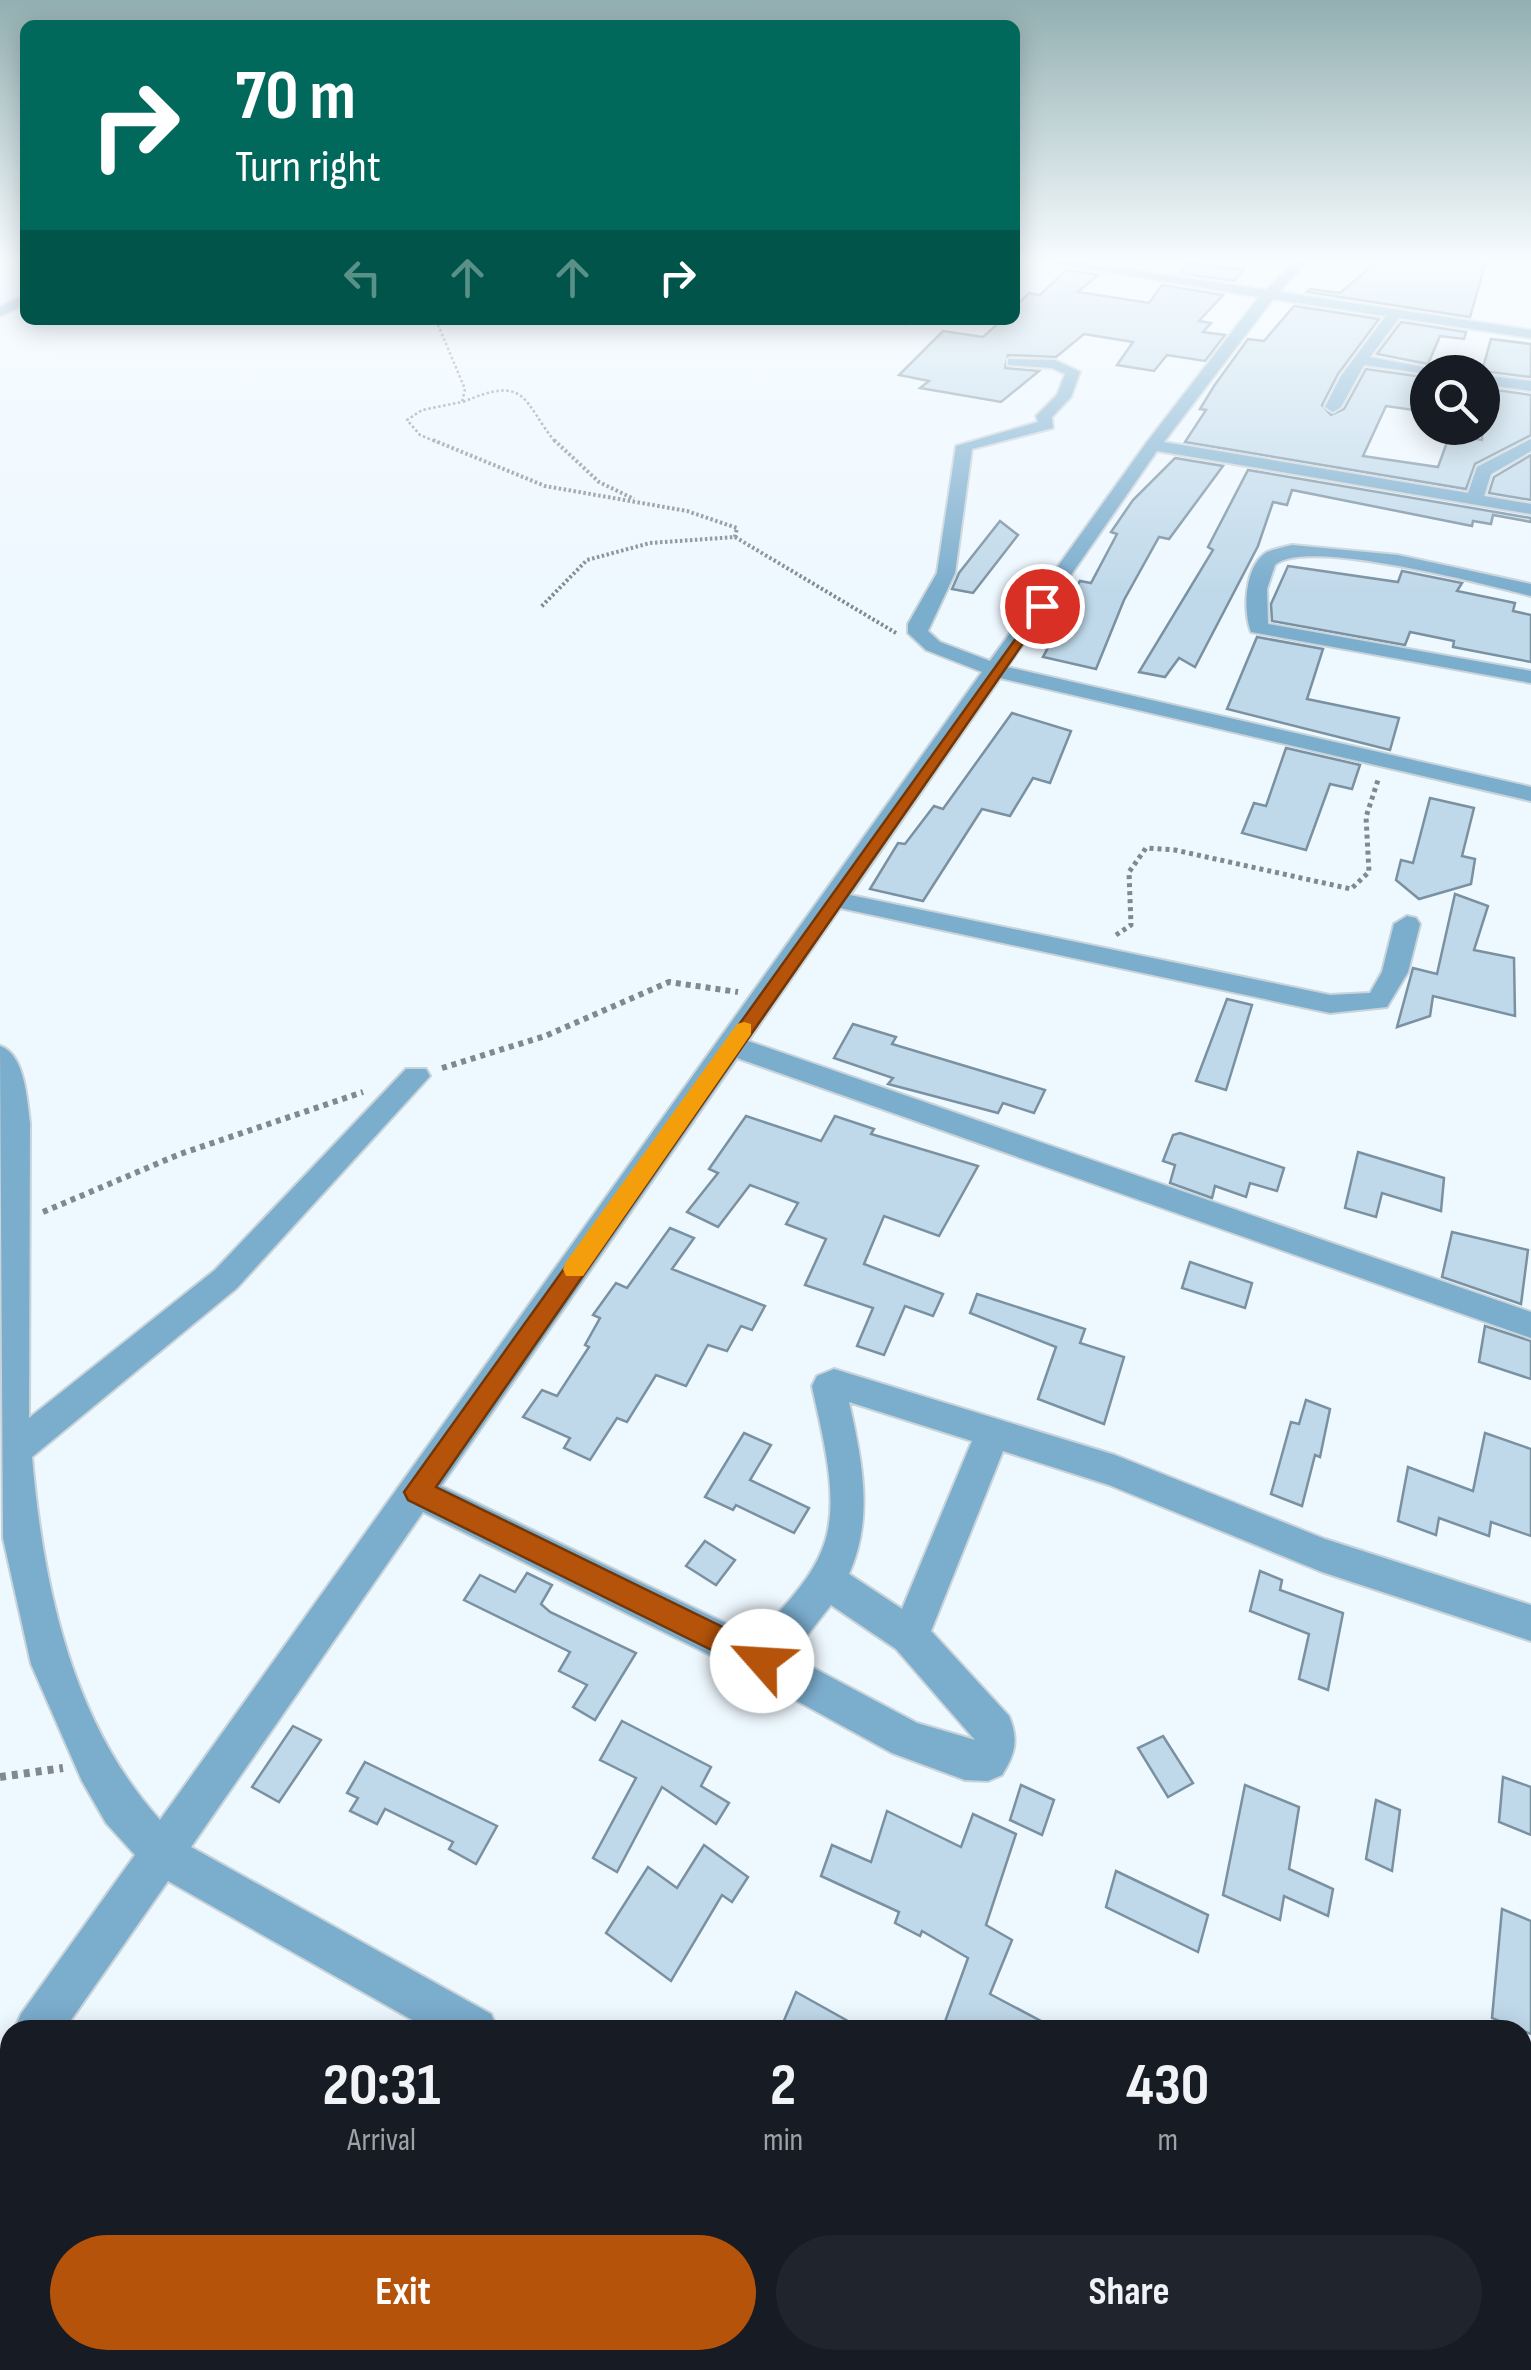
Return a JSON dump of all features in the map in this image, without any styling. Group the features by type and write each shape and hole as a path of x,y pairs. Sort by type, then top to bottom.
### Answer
{"street":[{"path":"1073,372 1066,399 1044,416 1047,424 964,446 946,573 918,624 918,633 932,646 997,671 1531,794"},
{"path":"44,2020 733,1046 832,899 1210,372"},
{"path":"1334,406 1352,372"},
{"path":"1500,381 1531,386"},
{"path":"1475,499 1484,471 1531,444"},
{"path":"1154,445 1531,509"},
{"path":"1531,590 1388,560 1288,550 1272,556 1258,582 1257,608 1258,628 1531,677"},
{"path":"832,899 1330,1004 1378,1002 1395,972 1407,924"},
{"path":"733,1046 1531,1325"},
{"path":"0,1056 12,1090 16,1123 12,1422 20,1538 31,1600 50,1664 96,1767 121,1808 162,1854 457,2020"},
{"path":"16,1449 226,1279 416,1076"},
{"path":"762,1661 825,1580 842,1549 847,1522 832,1383 1116,1471 1322,1555 1531,1623"},
{"path":"910,1636 994,1431"},
{"path":"417,1492 762,1661 871,1721 950,1754 974,1762 988,1761 996,1747 995,1730 910,1636 825,1580"}],"path":[{"path":"458,372 465,388 462,402"},
{"path":"639,502 601,484 569,460 542,429 530,399 509,388 493,388 462,402 422,410 407,420 420,435 500,470 545,486 639,502 688,510 736,528 735,537"},
{"path":"541,607 587,560 650,543 735,537 772,554 860,615 932,646"},
{"path":"1086,955 1131,925 1129,872 1146,848 1175,850 1351,890 1369,872 1366,817 1385,761"},
{"path":"0,1777 32,1770 96,1767"}],"building":[{"path":"902,372 1038,372 1001,402 920,388 929,381 899,375"},
{"path":"1224,372 1340,372 1322,405 1331,415 1344,409 1365,372 1385,372 1410,375 1410,409 1386,406 1363,456 1438,467 1446,445 1500,445 1500,391 1531,395 1531,435 1475,464 1466,489 1185,442 1206,410 1200,409"},
{"path":"1500,372 1531,372 1531,377 1500,373"},
{"path":"1531,455 1531,500 1489,493 1494,477"},
{"path":"1175,458 1223,466 1169,539 1159,537 1124,600 1096,669 1043,657 1063,620 1057,618 1080,581 1091,583 1117,534 1111,532 1133,500"},
{"path":"1248,470 1531,518 1531,522 1493,515 1491,524 1473,521 1472,526 1292,490 1287,505 1273,502 1258,546 1195,667 1179,658 1165,677 1139,672 1213,550 1208,547"},
{"path":"1000,521 1018,535 973,593 952,589 959,573"},
{"path":"1288,566 1398,582 1402,571 1462,583 1457,591 1515,603 1513,611 1531,615 1531,662 1453,647 1454,641 1410,632 1405,645 1272,621 1271,604"},
{"path":"1257,637 1323,649 1307,699 1399,718 1390,750 1227,709"},
{"path":"1012,713 1071,731 1050,783 1033,778 1010,816 982,809 923,901 870,889 898,843 905,844 934,806 943,809"},
{"path":"1286,748 1360,765 1352,789 1330,784 1306,850 1242,833 1254,803 1266,806"},
{"path":"1430,798 1474,808 1462,856 1475,859 1471,884 1419,899 1396,880 1401,860 1413,863"},
{"path":"1455,894 1488,906 1474,950 1514,958 1515,1016 1433,996 1430,1016 1397,1027 1413,968 1437,974"},
{"path":"1227,999 1252,1005 1226,1090 1196,1081"},
{"path":"853,1024 896,1037 892,1044 1045,1090 1034,1113 1003,1103 998,1113 888,1084 893,1078 834,1058"},
{"path":"746,1116 821,1141 835,1116 874,1129 871,1134 978,1166 939,1236 884,1216 864,1264 943,1294 933,1316 905,1306 884,1355 857,1346 873,1308 805,1285 826,1239 786,1224 798,1203 750,1185 718,1227 687,1212 718,1173 709,1169"},
{"path":"1180,1133 1284,1168 1277,1191 1250,1183 1246,1197 1215,1186 1212,1198 1170,1183 1175,1165 1163,1161 1173,1135"},
{"path":"1358,1152 1444,1178 1441,1211 1382,1193 1376,1217 1345,1208"},
{"path":"670,1228 694,1238 672,1269 765,1306 752,1330 741,1326 727,1351 708,1345 686,1386 656,1375 627,1422 617,1418 590,1460 564,1448 570,1438 523,1417 542,1390 557,1396 589,1347 585,1345 600,1318 593,1315 616,1283 627,1288"},
{"path":"1452,1232 1528,1250 1521,1304 1442,1277"},
{"path":"1190,1262 1252,1283 1245,1308 1182,1288"},
{"path":"977,1294 1085,1329 1080,1343 1124,1357 1104,1424 1038,1399 1056,1347 970,1313"},
{"path":"1485,1326 1531,1341 1531,1379 1479,1362"},
{"path":"1306,1400 1330,1409 1320,1457 1315,1455 1302,1506 1271,1494 1291,1422 1299,1424"},
{"path":"744,1433 771,1445 750,1480 809,1508 794,1533 736,1505 733,1510 705,1497"},
{"path":"1485,1433 1531,1449 1531,1536 1491,1522 1489,1536 1439,1518 1436,1535 1398,1521 1408,1467 1473,1491"},
{"path":"705,1541 735,1560 716,1585 686,1566"},
{"path":"1260,1571 1282,1580 1280,1590 1343,1613 1328,1690 1299,1679 1309,1634 1250,1611"},
{"path":"527,1573 552,1585 541,1604 550,1612 636,1653 595,1720 573,1707 587,1685 559,1671 570,1652 464,1600 480,1575 515,1592"},
{"path":"622,1721 711,1767 701,1786 729,1803 716,1824 662,1787 617,1872 593,1858 636,1778 600,1760"},
{"path":"293,1726 321,1740 279,1802 252,1787"},
{"path":"1163,1736 1193,1783 1168,1797 1138,1748"},
{"path":"365,1762 497,1826 476,1864 449,1849 453,1842 385,1809 377,1824 350,1811 358,1798 347,1793"},
{"path":"1503,1777 1531,1787 1531,1835 1499,1822"},
{"path":"1021,1785 1054,1800 1042,1835 1010,1820"},
{"path":"1245,1785 1299,1807 1289,1869 1333,1889 1328,1916 1284,1896 1280,1920 1223,1895"},
{"path":"1376,1800 1400,1810 1392,1871 1366,1859"},
{"path":"887,1811 961,1847 973,1814 1016,1834 986,1925 1012,1940 990,1994 1039,2020 946,2020 968,1958 922,1931 920,1936 895,1923 899,1912 821,1876 832,1845 871,1862"},
{"path":"704,1845 748,1877 732,1902 722,1895 671,1981 606,1933 648,1867 677,1888"},
{"path":"1116,1871 1208,1915 1198,1952 1106,1907"},
{"path":"1502,1909 1531,1921 1531,2020 1492,2018"},
{"path":"796,1992 846,2020 784,2020"}],"slow traffic":[{"path":"575,1269 744,1029"}],"route":[{"path":"762,1661 417,1492 1042,606"}]}
